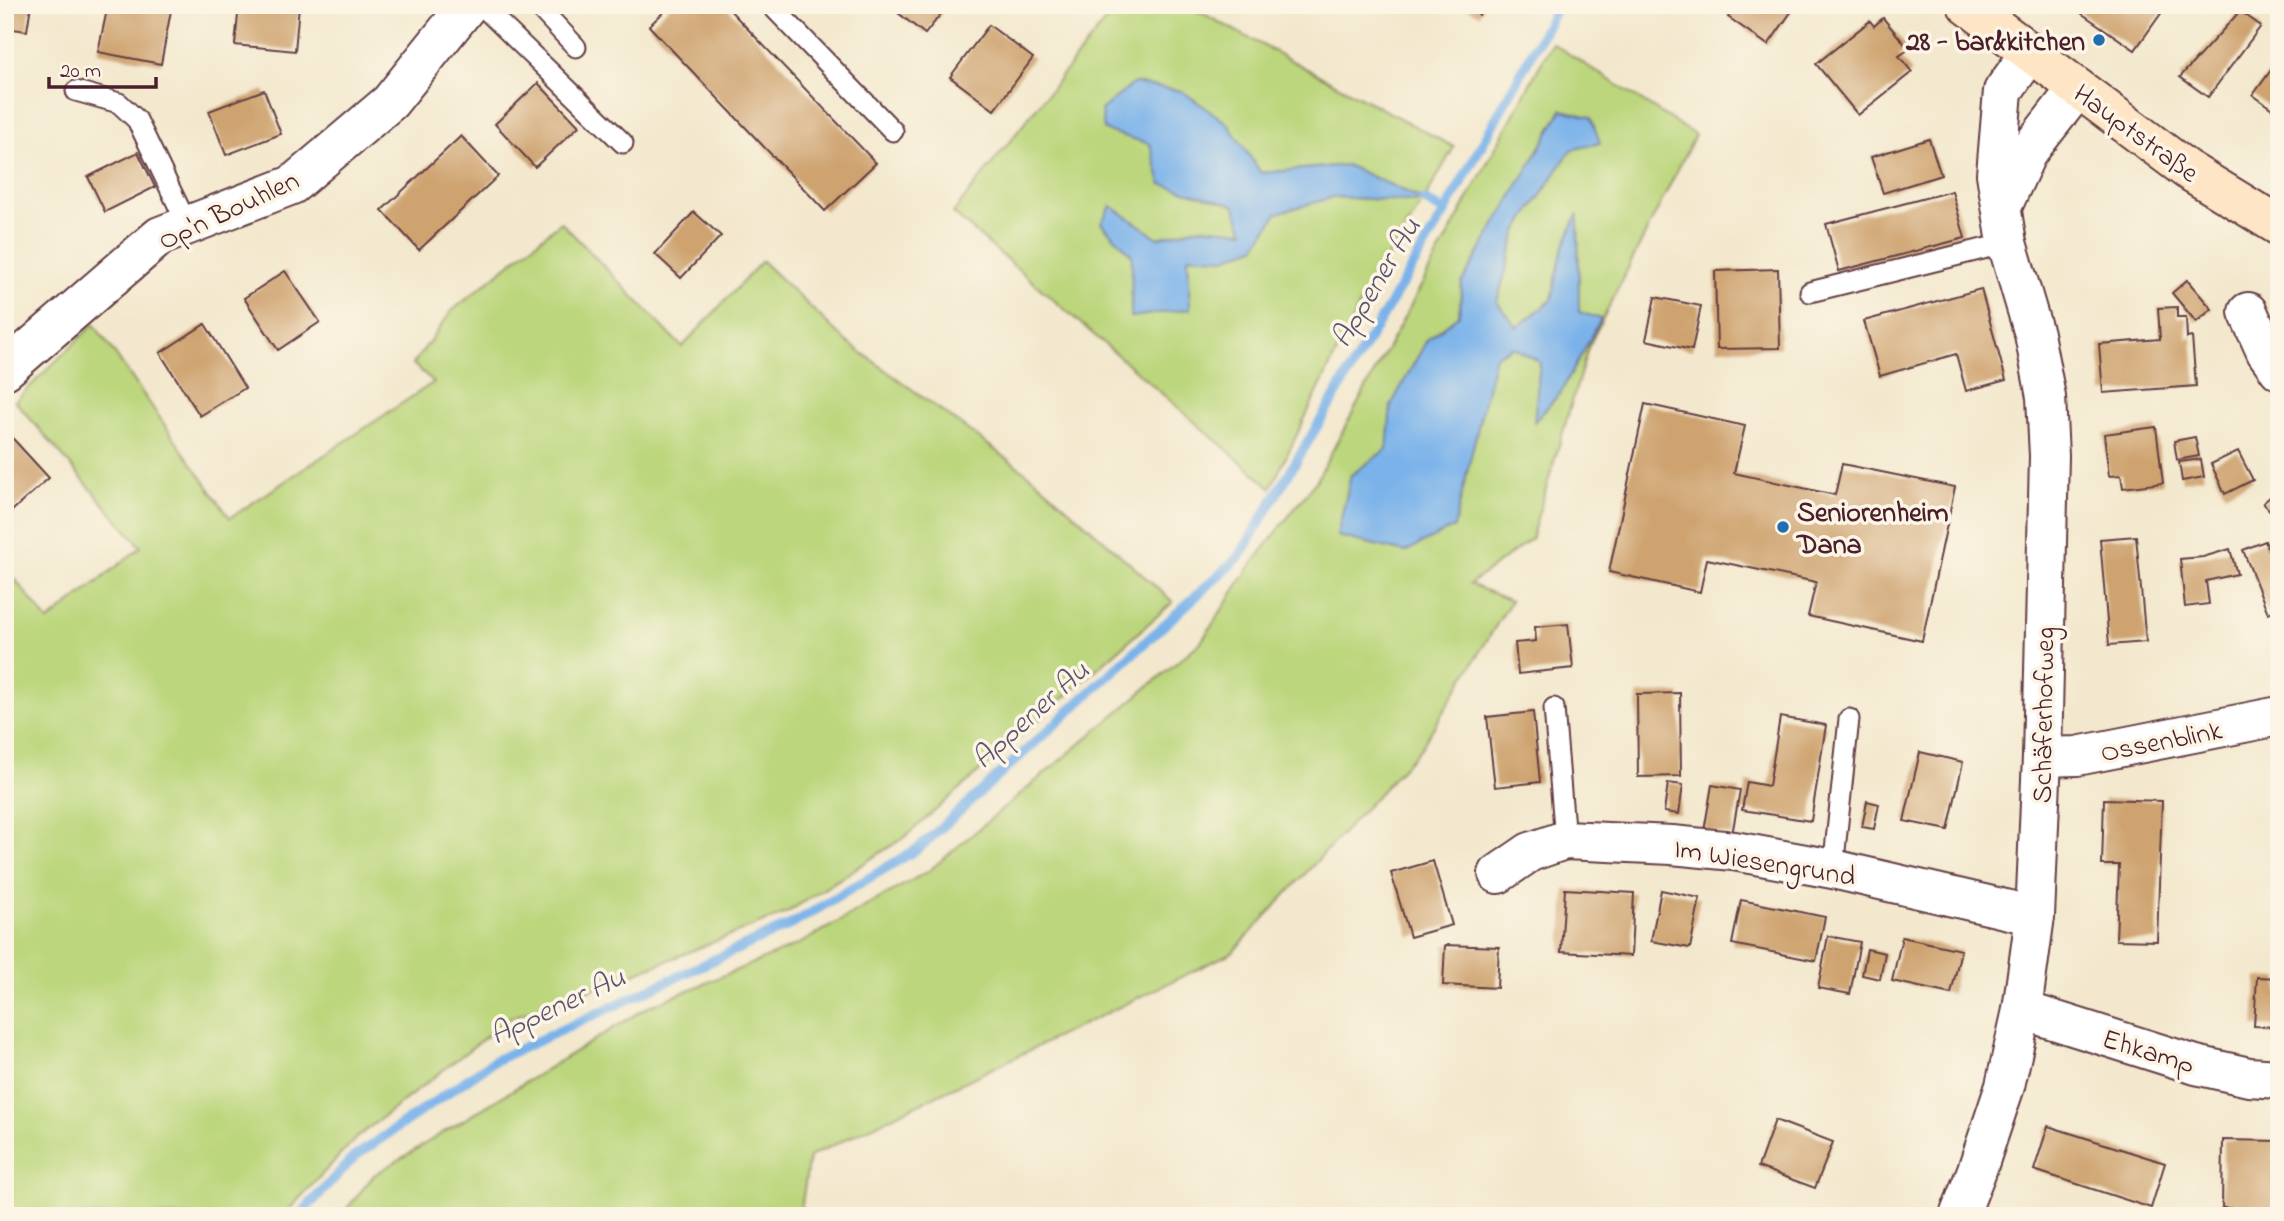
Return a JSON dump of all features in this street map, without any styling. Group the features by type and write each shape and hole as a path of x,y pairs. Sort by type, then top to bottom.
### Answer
{"main road":[{"name":"Hauptstraße","path":"1967,5 2186,169 2279,226"}],"street":[{"name":"Op'n Bouhlen","path":"5,370 160,236 292,185 390,102 468,5"},
{"name":"Schäferhofweg","path":"1959,1216 2005,1086 2022,1010 2035,916 2042,757 2049,456 2046,397 2034,334 2004,226 1996,174 2003,90 2030,53"},
{"path":"2004,226 2027,153 2077,89"},
{"path":"2248,312 2266,352 2279,370"},
{"name":"Ossenblink","path":"2042,757 2077,756 2279,716"},
{"name":"Im Wiesengrund","path":"1498,874 1531,852 1565,840 1734,851 1833,869 2035,916"},
{"name":"Ehkamp","path":"2022,1010 2196,1065 2249,1077 2279,1079"}],"lane":[{"path":"481,5 623,143"},
{"path":"537,5 576,47"},
{"path":"771,5 893,131"},
{"path":"76,92 119,103 137,120 188,226"},
{"path":"1810,292 2004,226"},
{"path":"1555,708 1565,840"},
{"path":"1833,869 1849,719"}],"green space":[{"path":"1118,5 1187,5 1454,147 1424,200 1346,165 1261,173 1227,123 1105,130 1150,144 1161,183 1234,205 1244,232 1202,227 1158,238 1111,206 1101,223 1133,255 1131,316 1188,256 1225,258 1255,247 1277,213 1334,197 1423,202 1366,292 1271,488 953,213"},
{"path":"1552,43 1695,135 1588,348 1531,539 1470,584 1511,601 1421,748 1233,952 809,1157 800,1216 341,1216 374,1175 648,1007 797,945 930,870 1201,642 1249,568 1316,481","holes":["1562,110 1571,149 1517,231 1497,302 1517,328 1552,300 1562,250 1578,215 1579,313 1601,319 1561,392 1535,421 1540,362 1513,347 1494,356 1454,527 1351,475 1387,449 1427,340 1459,315 1462,282"]},
{"path":"561,222 682,347 762,261 847,342 1035,479 1173,602 905,837 786,913 634,974 510,1018 356,1138 283,1216 5,1216 5,585 14,578 48,621 141,547 15,401 94,324 230,518 434,382 413,364 452,311"}],"water":[{"path":"1134,83 1182,91 1227,123 1261,173 1346,165 1424,200 1334,197 1277,213 1255,247 1225,258 1188,256 1190,309 1131,317 1132,255 1101,223 1111,206 1158,238 1202,227 1244,231 1234,205 1161,184 1150,144 1104,130 1101,110"},
{"path":"1562,110 1591,117 1600,143 1571,150 1517,231 1497,302 1517,327 1552,300 1562,250 1578,213 1579,312 1601,319 1561,392 1534,422 1540,362 1513,347 1495,356 1454,527 1405,552 1337,536 1351,475 1387,449 1391,405 1427,340 1459,315 1462,282"}],"building":[{"path":"5,5 31,5 27,31 5,28"},
{"path":"108,5 172,5 161,64 98,52"},
{"path":"239,5 299,5 295,51 235,45"},
{"path":"671,5 725,5 876,163 825,211 649,26"},
{"path":"895,5 948,5 925,34 893,9"},
{"path":"1462,5 1485,5 1479,15"},
{"path":"1736,5 1796,5 1768,45 1728,17"},
{"path":"2086,5 2167,5 2135,50 2081,13"},
{"path":"2240,11 2261,26 2208,97 2180,77"},
{"path":"1883,18 1909,49 1899,56 1912,72 1858,115 1816,64 1870,21 1874,26"},
{"path":"989,25 1033,58 994,110 950,77"},
{"path":"2279,59 2279,114 2253,95"},
{"path":"538,83 579,126 535,167 495,124"},
{"path":"264,90 281,134 226,155 209,111"},
{"path":"461,136 498,176 419,250 382,210"},
{"path":"1929,139 1941,175 1883,193 1871,157"},
{"path":"138,152 155,187 105,212 88,177"},
{"path":"1952,191 1965,238 1839,271 1826,224"},
{"path":"694,212 721,236 681,278 655,254"},
{"path":"1778,269 1780,348 1717,349 1715,271"},
{"path":"285,271 320,322 278,350 244,298"},
{"path":"2187,280 2212,309 2196,322 2172,293"},
{"path":"1981,289 2006,380 1966,391 1956,354 1880,376 1864,321"},
{"path":"1655,297 1701,306 1692,350 1646,340"},
{"path":"2177,307 2177,317 2186,317 2187,338 2192,337 2196,386 2103,393 2099,344 2160,339 2158,308"},
{"path":"205,324 245,388 200,416 160,353"},
{"name":"Seniorenheim Dana","path":"1645,404 1745,426 1734,473 1835,495 1842,464 1955,487 1922,641 1808,616 1816,582 1707,559 1700,592 1609,572"},
{"path":"2156,427 2163,483 2123,488 2121,475 2109,476 2104,434"},
{"path":"5,430 49,478 5,517"},
{"path":"2195,437 2199,456 2177,460 2174,441"},
{"path":"2238,451 2253,480 2225,494 2211,464"},
{"path":"2201,459 2204,477 2182,481 2179,462"},
{"path":"2279,489 2279,520 2263,503"},
{"path":"2136,536 2146,642 2109,645 2100,539"},
{"path":"2265,541 2279,574 2279,609 2268,613 2243,550"},
{"path":"2230,549 2237,574 2206,581 2209,604 2185,607 2180,559 2203,557"},
{"path":"1568,624 1573,668 1518,674 1515,643 1536,641 1535,627"},
{"path":"1680,693 1681,776 1638,777 1637,694"},
{"path":"1533,712 1540,782 1495,787 1487,717"},
{"path":"1780,717 1826,725 1811,821 1742,810 1747,782 1769,786"},
{"path":"1920,752 1963,762 1948,830 1904,821"},
{"path":"1668,783 1683,785 1679,814 1664,812"},
{"path":"1712,785 1740,790 1732,835 1704,831"},
{"path":"2104,799 2162,801 2157,941 2116,940 2119,865 2102,865"},
{"path":"1867,801 1879,804 1874,829 1862,827"},
{"path":"1433,861 1452,925 1410,937 1391,873"},
{"path":"1565,889 1634,893 1631,956 1561,952"},
{"path":"1661,890 1700,898 1690,948 1651,941"},
{"path":"1741,900 1825,917 1816,961 1732,944"},
{"path":"1828,936 1860,942 1850,994 1818,988"},
{"path":"1902,937 1961,950 1951,994 1892,981"},
{"path":"1445,945 1499,947 1497,988 1443,985"},
{"path":"1867,949 1885,953 1880,979 1862,975"},
{"path":"2257,977 2279,978 2279,1027 2254,1026"},
{"path":"1775,1120 1833,1142 1815,1188 1758,1167"},
{"path":"2048,1126 2165,1163 2151,1208 2034,1170"},
{"path":"2223,1140 2279,1141 2279,1208 2222,1208"}],"waterway":[{"name":"Appener Au","path":"299,1216 354,1157 494,1061 794,923 919,848 1239,557 1445,212 1558,5"},
{"path":"1424,200 1445,212"}],"place":[{"name":"28 - bar&kitchen","path":"2099,40"},
{"name":"Seniorenheim Dana","path":"1783,527"}]}
